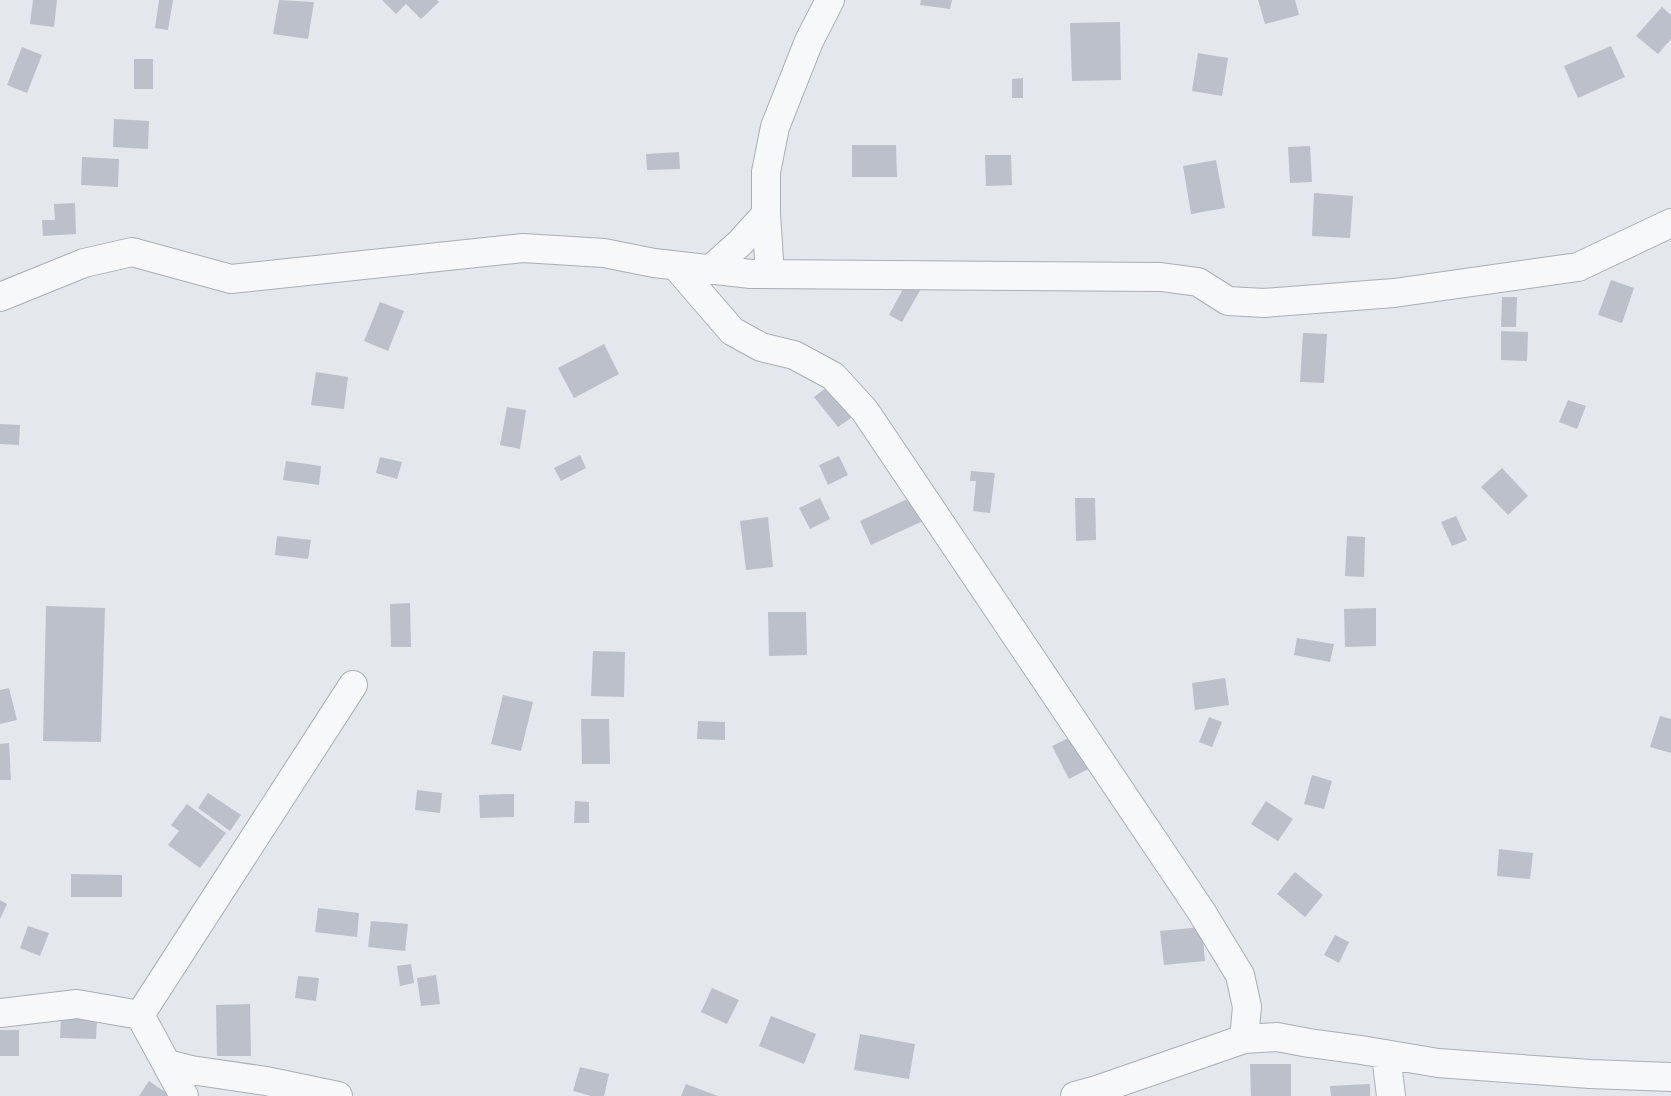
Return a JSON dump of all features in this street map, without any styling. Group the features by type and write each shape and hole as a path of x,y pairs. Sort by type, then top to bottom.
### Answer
{"street":[{"path":"770,274 766,214 766,172 775,127 809,41 830,0"},
{"path":"710,270 740,243 766,214"},
{"path":"0,297 84,263 132,252 231,279 523,248 604,253 676,266 751,274 1161,277 1198,282 1228,301 1264,303 1394,293 1578,267 1671,223"},
{"path":"676,266 732,331 761,347 794,355 834,376 865,411 1200,911 1240,975 1247,1007 1244,1040"},
{"path":"140,1015 353,685"},
{"path":"0,1013 77,1004 140,1015"},
{"path":"140,1015 184,1096"},
{"path":"1075,1096 1244,1040 1277,1037 1438,1063 1590,1074 1671,1077"},
{"path":"1386,1054 1390,1096"},
{"path":"168,1064 338,1096"}],"building":[{"path":"33,0 57,0 54,27 30,24"},
{"path":"159,0 173,0 168,30 155,28"},
{"path":"279,0 314,2 308,39 273,34"},
{"path":"382,0 437,0 439,2 421,19 406,4 396,14"},
{"path":"921,0 952,0 950,9 920,5"},
{"path":"1258,0 1295,0 1299,15 1265,24"},
{"path":"1662,7 1671,15 1671,39 1658,54 1636,36"},
{"path":"1120,22 1121,80 1072,81 1070,23"},
{"path":"1611,46 1625,77 1578,98 1564,66"},
{"path":"22,47 42,55 27,93 7,85"},
{"path":"1198,53 1228,58 1222,96 1192,91"},
{"path":"134,59 153,59 153,89 134,89"},
{"path":"1023,78 1023,98 1012,98 1012,79"},
{"path":"114,119 149,121 148,149 113,147"},
{"path":"852,145 896,145 897,177 852,177"},
{"path":"1310,146 1312,182 1290,183 1288,147"},
{"path":"679,152 680,169 647,170 646,154"},
{"path":"985,155 1011,155 1012,185 986,186"},
{"path":"82,157 119,159 118,187 81,185"},
{"path":"1216,160 1225,208 1191,214 1183,166"},
{"path":"1314,193 1353,196 1350,238 1312,236"},
{"path":"75,203 76,234 43,236 42,220 55,220 54,204"},
{"path":"908,280 922,287 902,322 889,315"},
{"path":"1611,280 1634,288 1622,323 1598,315"},
{"path":"1502,297 1517,297 1516,327 1501,327"},
{"path":"380,302 404,311 388,351 364,341"},
{"path":"1501,331 1528,332 1527,361 1501,360"},
{"path":"1303,333 1327,334 1324,383 1300,382"},
{"path":"604,344 619,374 574,398 558,368"},
{"path":"316,372 348,377 344,409 311,405"},
{"path":"831,384 855,415 838,427 814,397"},
{"path":"1568,400 1586,406 1577,429 1559,422"},
{"path":"507,407 526,410 520,449 500,445"},
{"path":"0,424 20,425 19,445 0,444"},
{"path":"580,455 586,468 561,481 554,468"},
{"path":"839,456 848,475 828,485 819,465"},
{"path":"380,457 402,462 397,479 376,473"},
{"path":"286,461 321,466 319,485 283,480"},
{"path":"1502,468 1528,496 1508,515 1481,487"},
{"path":"971,471 995,473 990,513 973,511 976,481 970,481"},
{"path":"914,496 925,520 871,545 860,521"},
{"path":"820,498 830,519 810,529 799,508"},
{"path":"1075,498 1095,498 1096,540 1076,541"},
{"path":"1456,516 1467,540 1452,546 1441,522"},
{"path":"768,517 773,567 746,570 740,521"},
{"path":"277,536 311,540 308,559 275,555"},
{"path":"1347,536 1365,537 1364,577 1345,576"},
{"path":"410,603 411,647 391,647 390,604"},
{"path":"46,606 105,608 101,742 43,741"},
{"path":"1376,608 1376,646 1345,647 1344,609"},
{"path":"768,612 806,612 807,655 769,656"},
{"path":"1297,638 1334,644 1330,662 1294,655"},
{"path":"593,651 625,652 624,697 591,696"},
{"path":"1225,678 1229,705 1195,710 1192,683"},
{"path":"9,688 17,720 0,724 0,690"},
{"path":"503,695 533,702 521,751 491,744"},
{"path":"1660,716 1671,719 1671,753 1650,747"},
{"path":"1209,717 1222,722 1212,747 1199,742"},
{"path":"581,719 609,719 610,764 582,764"},
{"path":"698,721 725,722 725,740 697,739"},
{"path":"1077,734 1094,766 1069,779 1052,746"},
{"path":"9,743 11,780 0,780 0,744"},
{"path":"1312,775 1332,781 1324,809 1304,804"},
{"path":"417,790 442,793 440,813 415,810"},
{"path":"208,793 241,815 230,831 198,808"},
{"path":"514,794 514,817 480,818 479,795"},
{"path":"575,801 589,802 589,823 574,823"},
{"path":"1266,801 1293,819 1278,841 1251,824"},
{"path":"187,804 226,833 200,868 168,845 179,831 171,825"},
{"path":"1499,849 1533,853 1530,879 1497,876"},
{"path":"1295,872 1323,895 1305,917 1277,894"},
{"path":"71,874 122,875 122,897 71,897"},
{"path":"0,900 7,904 0,919"},
{"path":"318,908 359,913 357,937 315,932"},
{"path":"371,921 408,924 405,951 368,947"},
{"path":"28,926 49,933 40,956 20,948"},
{"path":"1202,927 1205,961 1164,965 1160,931"},
{"path":"1335,935 1349,942 1339,963 1324,955"},
{"path":"411,964 414,983 400,986 397,966"},
{"path":"436,975 440,1004 421,1006 417,978"},
{"path":"298,976 319,978 316,1001 295,998"},
{"path":"712,988 739,1000 727,1024 701,1012"},
{"path":"250,1004 251,1056 217,1056 216,1005"},
{"path":"771,1016 816,1034 804,1064 759,1046"},
{"path":"61,1018 97,1019 96,1039 60,1038"},
{"path":"0,1030 19,1030 19,1056 0,1056"},
{"path":"860,1034 915,1044 909,1079 854,1070"},
{"path":"1250,1064 1291,1064 1291,1096 1251,1096"},
{"path":"580,1067 609,1074 604,1096 591,1096 573,1091"},
{"path":"149,1081 171,1096 139,1096"},
{"path":"686,1084 718,1096 681,1096"},
{"path":"1370,1084 1370,1096 1331,1096 1330,1086"}]}
